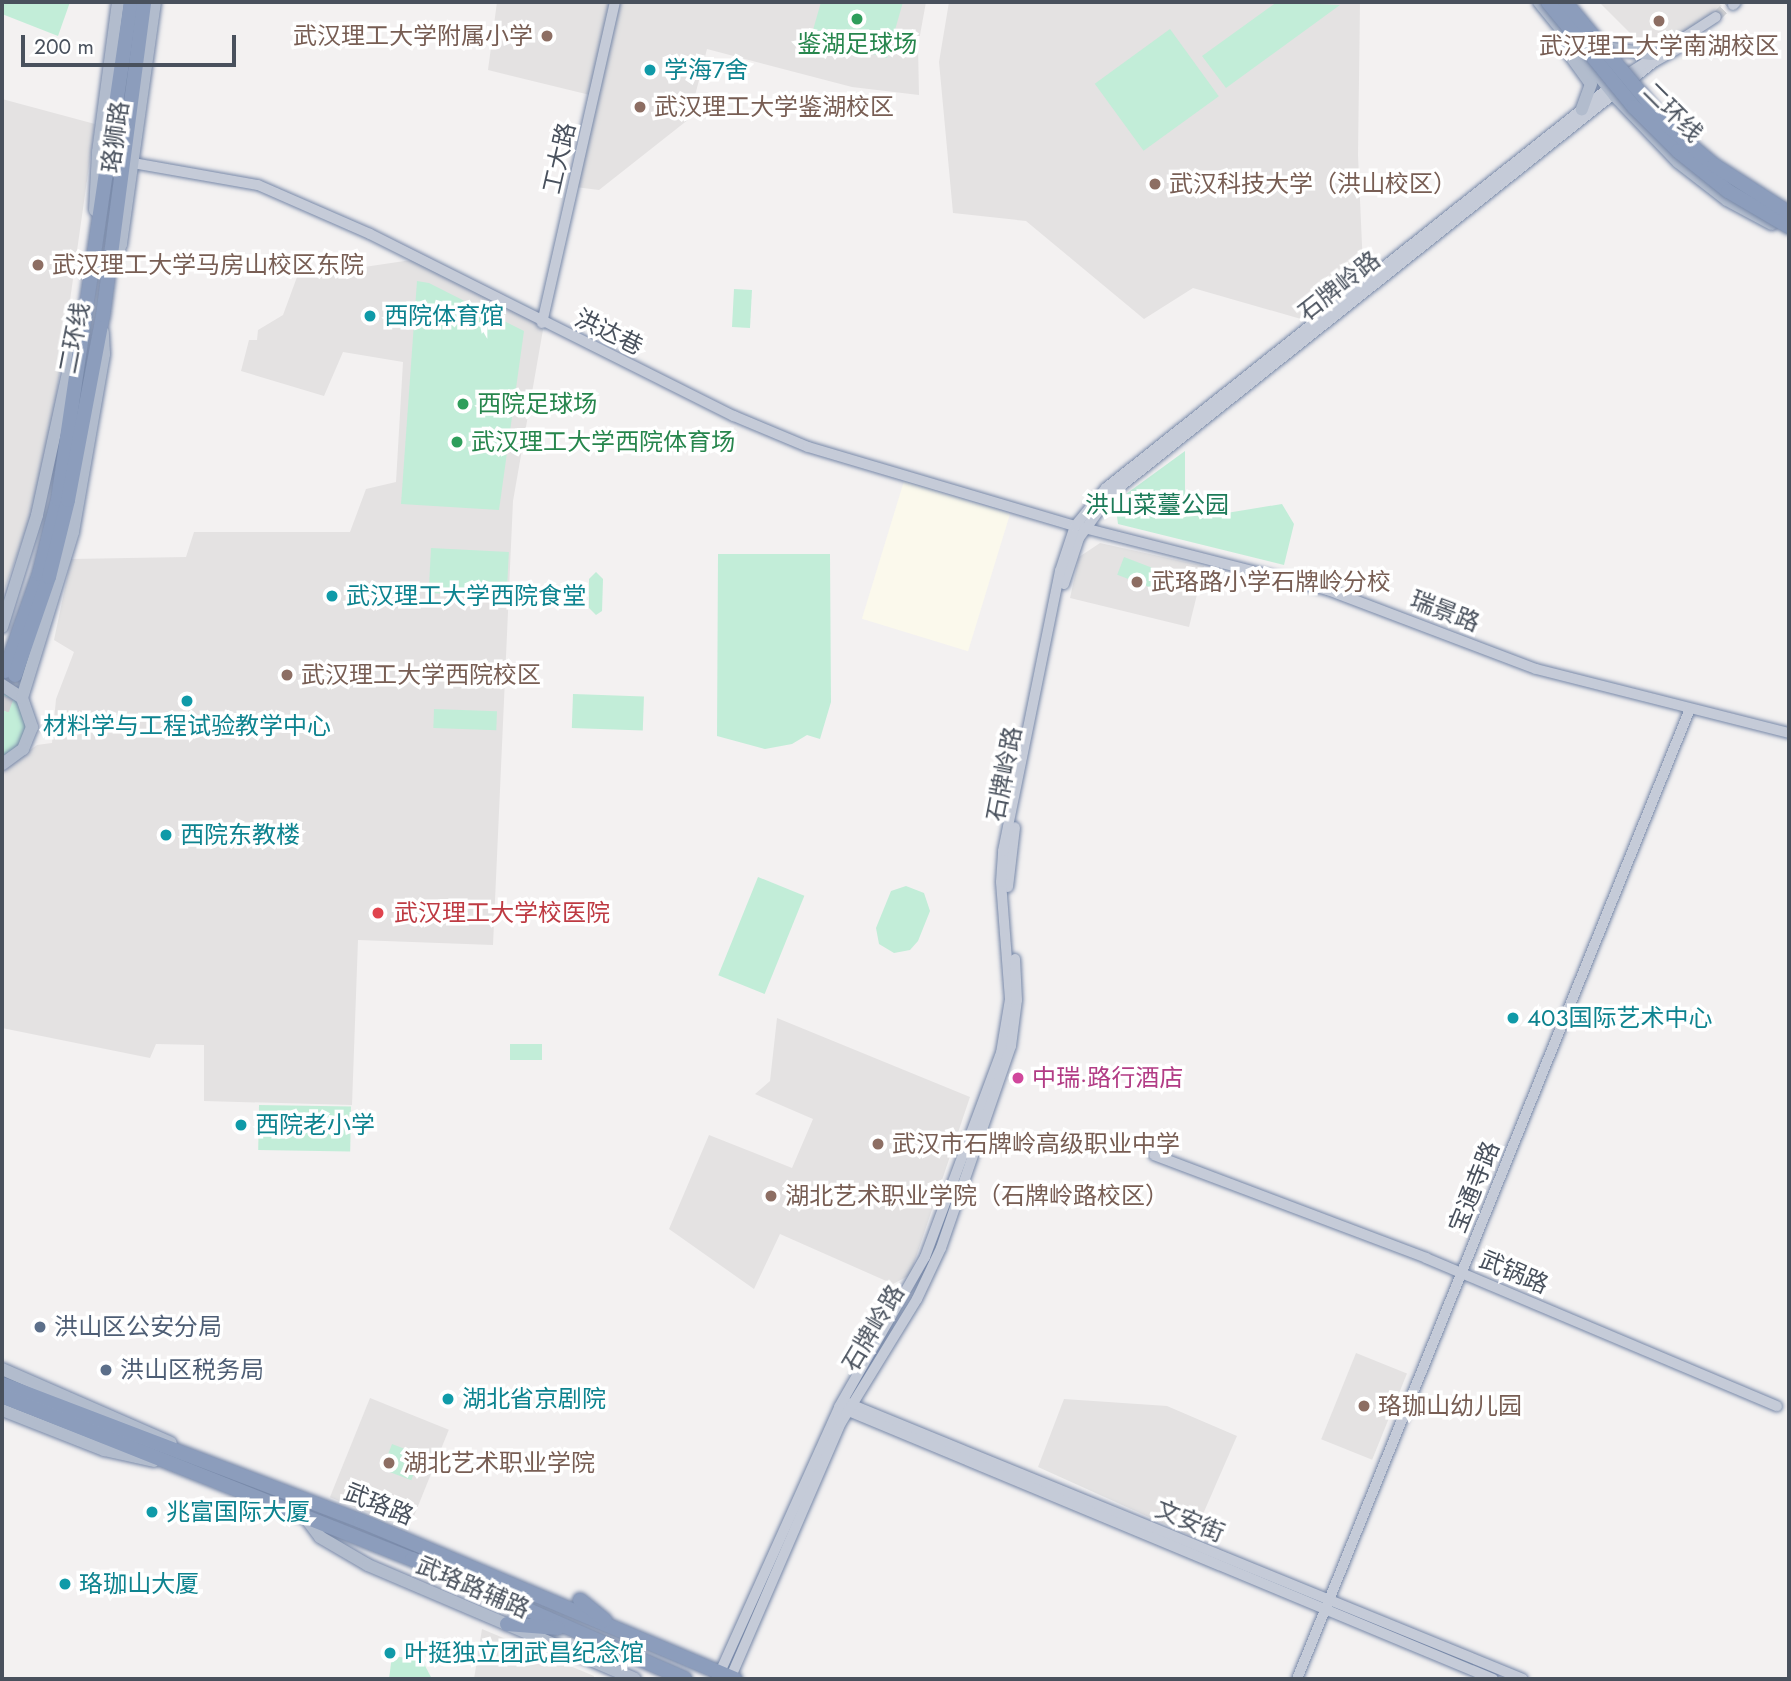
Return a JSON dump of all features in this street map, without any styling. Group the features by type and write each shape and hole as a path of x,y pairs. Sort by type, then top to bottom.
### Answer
{"highway":[{"name":"二环线","path":"13,680 50,534 131,2"},
{"name":"二环线","path":"13,680 60,535 103,315 144,2"},
{"name":"二环线","path":"1548,2 1597,64 1670,144 1711,179 1789,227"},
{"path":"1565,2 1655,112 1699,153 1789,213"},
{"path":"1625,75 1714,159 1784,203"},
{"name":"武珞路","path":"2,1384 182,1455 200,1458 726,1678"},
{"name":"武珞路","path":"2,1396 305,1517 685,1679"},
{"path":"580,1600 620,1632"},
{"path":"507,1624 569,1628"}],"main road":[{"name":"珞狮路","path":"95,231 98,152 118,2"},
{"name":"珞狮路","path":"108,275 121,244 155,2"},
{"path":"1539,2 1611,92 1678,162 1714,192 1789,234"},
{"path":"1565,2 1625,75"},
{"path":"1563,31 1562,44 1591,84 1582,109"},
{"path":"1605,48 1652,54"},
{"path":"2,626 37,515 69,354 85,301"},
{"path":"2,764 23,749 30,735 30,713 13,680 43,640 73,532 104,354 103,315"},
{"path":"2,1369 125,1420 200,1458"},
{"path":"2,1410 113,1453 176,1465"},
{"name":"武珞路辅路","path":"305,1517 320,1537 348,1555 635,1679"}],"street":[{"name":"工大路","path":"542,323 615,2"},
{"path":"1718,18 1625,75 1652,54 1718,18"},
{"name":"石牌岭路","path":"1080,527 1122,485 1611,92 1625,75"},
{"name":"石牌岭路","path":"726,1678 845,1406 935,1261 1011,1046 1017,986 1010,856 1066,577 1080,527 1106,488 1582,109 1611,92"},
{"name":"洪达巷","path":"133,163 258,184 370,234 542,323 734,416 808,447 1080,527"},
{"name":"瑞景路","path":"1080,527 1328,590 1536,669 1689,711 1789,733"},
{"name":"宝通寺路","path":"1297,1679 1689,711"},
{"name":"武锅路","path":"1154,1155 1462,1273 1777,1406"},
{"name":"文安街","path":"845,1406 1327,1604 1522,1679"},
{"name":"文安街","path":"1327,1604 1493,1679"}],"shaded area":[{"name":"武汉理工大学鉴湖校区","path":"497,2 926,2 918,46 919,95 852,87 707,49 689,119 599,190 575,187 590,95 488,70"},
{"name":"武汉科技大学（洪山校区）","path":"949,2 1360,2 1358,155 1363,267 1301,319 1193,288 1144,319 1026,221 953,213 939,62"},
{"name":"武汉理工大学南湖校区","path":"1599,2 1717,2 1722,6 1678,37 1635,38"},
{"name":"武汉理工大学马房山校区东院","path":"2,99 95,124 55,406 32,513 2,597"},
{"name":"武汉理工大学西院校区","path":"418,259 544,324 513,501 493,945 358,940 352,1105 204,1101 204,1045 156,1044 150,1058 2,1028 2,771 37,745 52,743 56,699 74,652 54,640 71,559 186,557 194,532 350,532 366,489 396,482 403,362 343,352 324,396 241,371 249,340 257,340 258,330 283,315 297,277"},
{"path":"904,481 1010,513 968,651 862,619"},
{"name":"武珞路小学石牌岭分校","path":"1100,543 1204,566 1189,627 1070,598 1079,557"},
{"path":"777,1018 970,1097 910,1275 893,1284 780,1234 754,1289 669,1229 709,1135 792,1168 813,1119 755,1094 770,1081"},
{"name":"珞珈山幼儿园","path":"1356,1353 1407,1374 1372,1460 1321,1439"},
{"name":"湖北艺术职业学院","path":"370,1398 449,1430 409,1529 330,1497"},
{"path":"1064,1399 1167,1406 1237,1436 1193,1537 1038,1467"},
{"path":"482,1629 594,1676 593,1679 474,1679"}],"green space":[{"path":"2,2 70,2 58,36 2,14"},
{"name":"鉴湖足球场","path":"821,2 903,2 887,58 811,37"},
{"path":"1277,2 1340,5 1226,88 1202,56"},
{"path":"1170,29 1219,96 1144,151 1095,84"},
{"name":"武汉理工大学西院体育场","path":"417,281 429,283 524,331 499,510 401,504"},
{"path":"734,289 752,290 750,328 732,327"},
{"name":"洪山菜薹公园","path":"1185,451 1185,495 1192,506 1214,515 1282,504 1294,524 1284,565 1118,524 1115,502"},
{"path":"431,548 509,552 507,597 429,593"},
{"path":"718,554 830,554 831,702 820,739 807,735 792,744 765,749 717,736"},
{"path":"1124,557 1165,573 1158,591 1117,575"},
{"path":"596,572 603,579 602,611 596,615 589,608 589,579"},
{"path":"2,690 21,705 27,728 18,749 2,759"},
{"path":"573,694 644,696 643,730 572,728"},
{"path":"434,709 497,711 496,730 433,728"},
{"path":"758,877 804,896 765,994 718,975"},
{"path":"906,886 924,893 930,911 918,941 910,950 894,953 879,944 876,928 891,891"},
{"path":"510,1044 542,1044 542,1060 510,1060"},
{"path":"259,1105 351,1107 350,1152 258,1150"},
{"path":"392,1444 421,1455 411,1480 382,1469"},
{"path":"392,1656 422,1660 432,1679 389,1679"}],"tunnel":[{"path":"1716,17 1730,3"},
{"path":"2,710 15,675"}],"place":[{"name":"鉴湖足球场","path":"857,19"},
{"name":"武汉理工大学南湖校区","path":"1659,21"},
{"name":"武汉理工大学附属小学","path":"547,36"},
{"name":"学海7舍","path":"650,70"},
{"name":"武汉理工大学鉴湖校区","path":"640,107"},
{"name":"武汉科技大学（洪山校区）","path":"1155,184"},
{"name":"武汉理工大学马房山校区东院","path":"38,265"},
{"name":"西院体育馆","path":"370,316"},
{"name":"西院足球场","path":"463,404"},
{"name":"武汉理工大学西院体育场","path":"457,442"},
{"name":"武珞路小学石牌岭分校","path":"1137,582"},
{"name":"武汉理工大学西院食堂","path":"332,596"},
{"name":"武汉理工大学西院校区","path":"287,675"},
{"name":"材料学与工程试验教学中心","path":"187,701"},
{"name":"西院东教楼","path":"166,835"},
{"name":"武汉理工大学校医院","path":"378,913"},
{"name":"403国际艺术中心","path":"1513,1018"},
{"name":"中瑞·路行酒店","path":"1018,1078"},
{"name":"西院老小学","path":"241,1125"},
{"name":"武汉市石牌岭高级职业中学","path":"878,1144"},
{"name":"湖北艺术职业学院（石牌岭路校区）","path":"771,1196"},
{"name":"洪山区公安分局","path":"40,1327"},
{"name":"洪山区税务局","path":"106,1370"},
{"name":"湖北省京剧院","path":"448,1399"},
{"name":"珞珈山幼儿园","path":"1364,1406"},
{"name":"湖北艺术职业学院","path":"389,1463"},
{"name":"兆富国际大厦","path":"152,1512"},
{"name":"珞珈山大厦","path":"65,1584"},
{"name":"叶挺独立团武昌纪念馆","path":"390,1653"}]}
